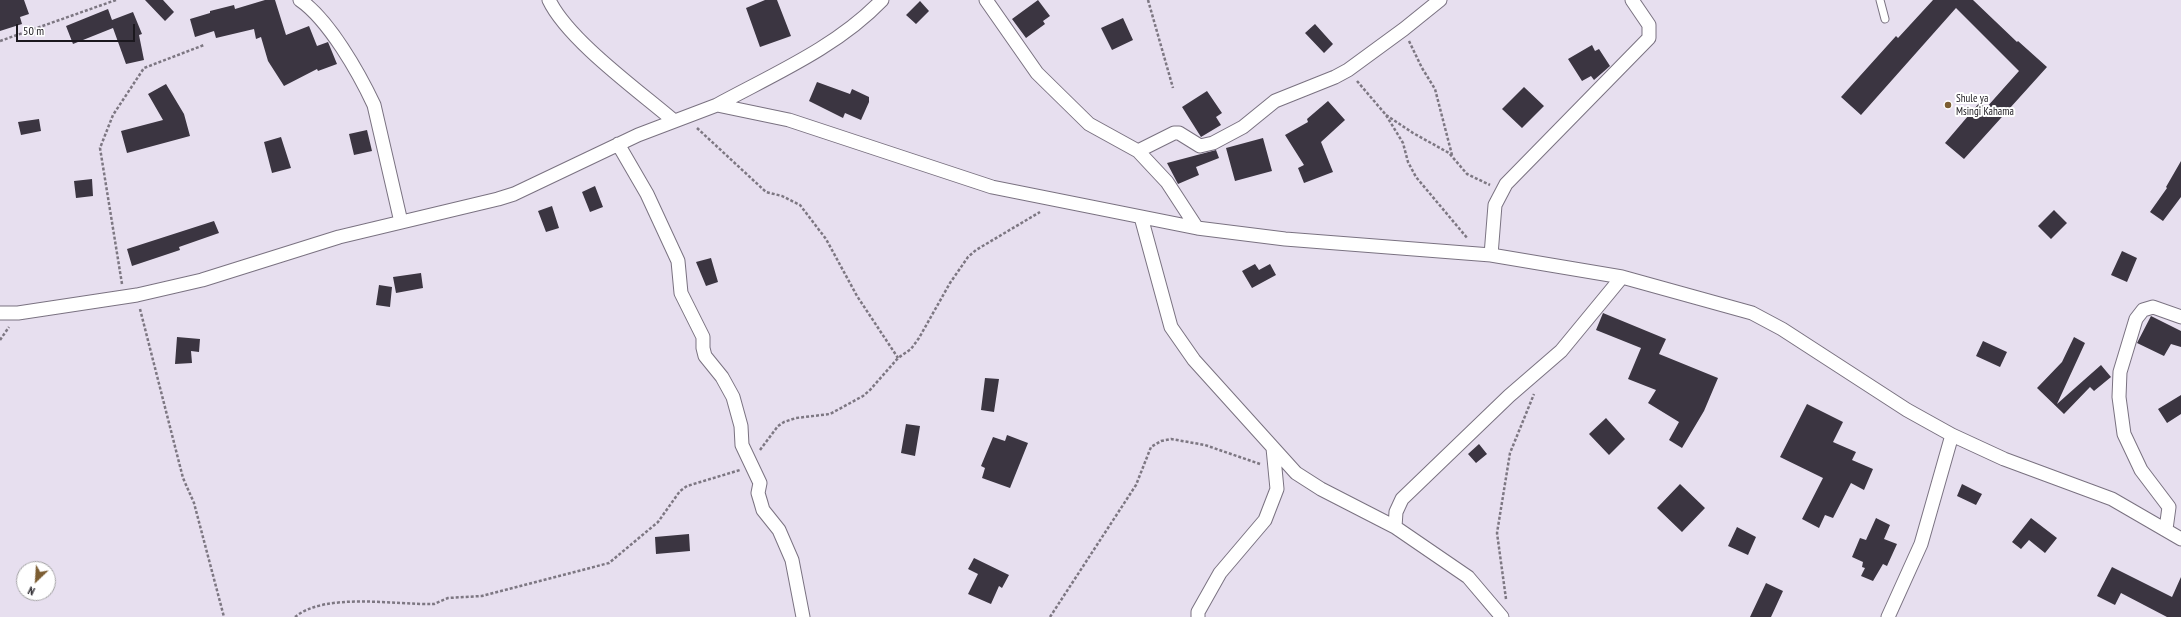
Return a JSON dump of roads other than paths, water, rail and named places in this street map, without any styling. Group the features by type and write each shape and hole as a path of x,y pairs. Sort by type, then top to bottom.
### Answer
{"street":[{"path":"300,0 322,19 367,88 374,105 401,222"},
{"path":"549,0 562,20 587,47 680,119"},
{"path":"0,313 18,313 130,296 202,280 340,237 481,204 514,194 618,144 717,105 835,40 858,24 882,0"},
{"path":"986,0 1037,73 1078,114 1103,133 1138,151 1167,182 1197,228"},
{"path":"1138,151 1174,133 1180,133 1200,146 1214,144 1243,127 1275,101 1335,77 1348,70 1404,30 1440,0"},
{"path":"1486,255 1495,205 1506,184 1649,38 1649,24 1632,0"},
{"path":"717,105 789,120 992,187 1140,217 1197,228 1285,239 1486,255 1622,277 1752,313 1782,329 1907,410 1952,435 2004,459 2112,499 2181,539"},
{"path":"618,144 648,194 678,261 682,293 703,337 705,356 722,376 733,397 741,426 742,445 760,483 758,493 763,510 779,530 792,560 802,617"},
{"path":"1140,217 1171,327 1194,360 1273,448 1296,472 1309,481 1395,527 1468,577 1502,617"},
{"path":"1395,527 1396,512 1402,499 1509,396 1561,351 1622,277"},
{"path":"2166,529 2169,507 2141,470 2124,434 2118,397 2120,372 2136,319 2143,310 2153,307 2181,317"},
{"path":"1888,617 1921,544 1952,435"},
{"path":"1198,617 1198,612 1220,573 1265,520 1277,489 1273,448"}],"lane":[{"path":"1880,0 1885,18"}],"place":[{"name":"Shule ya Msingi Kahama","path":"1948,105"}]}
